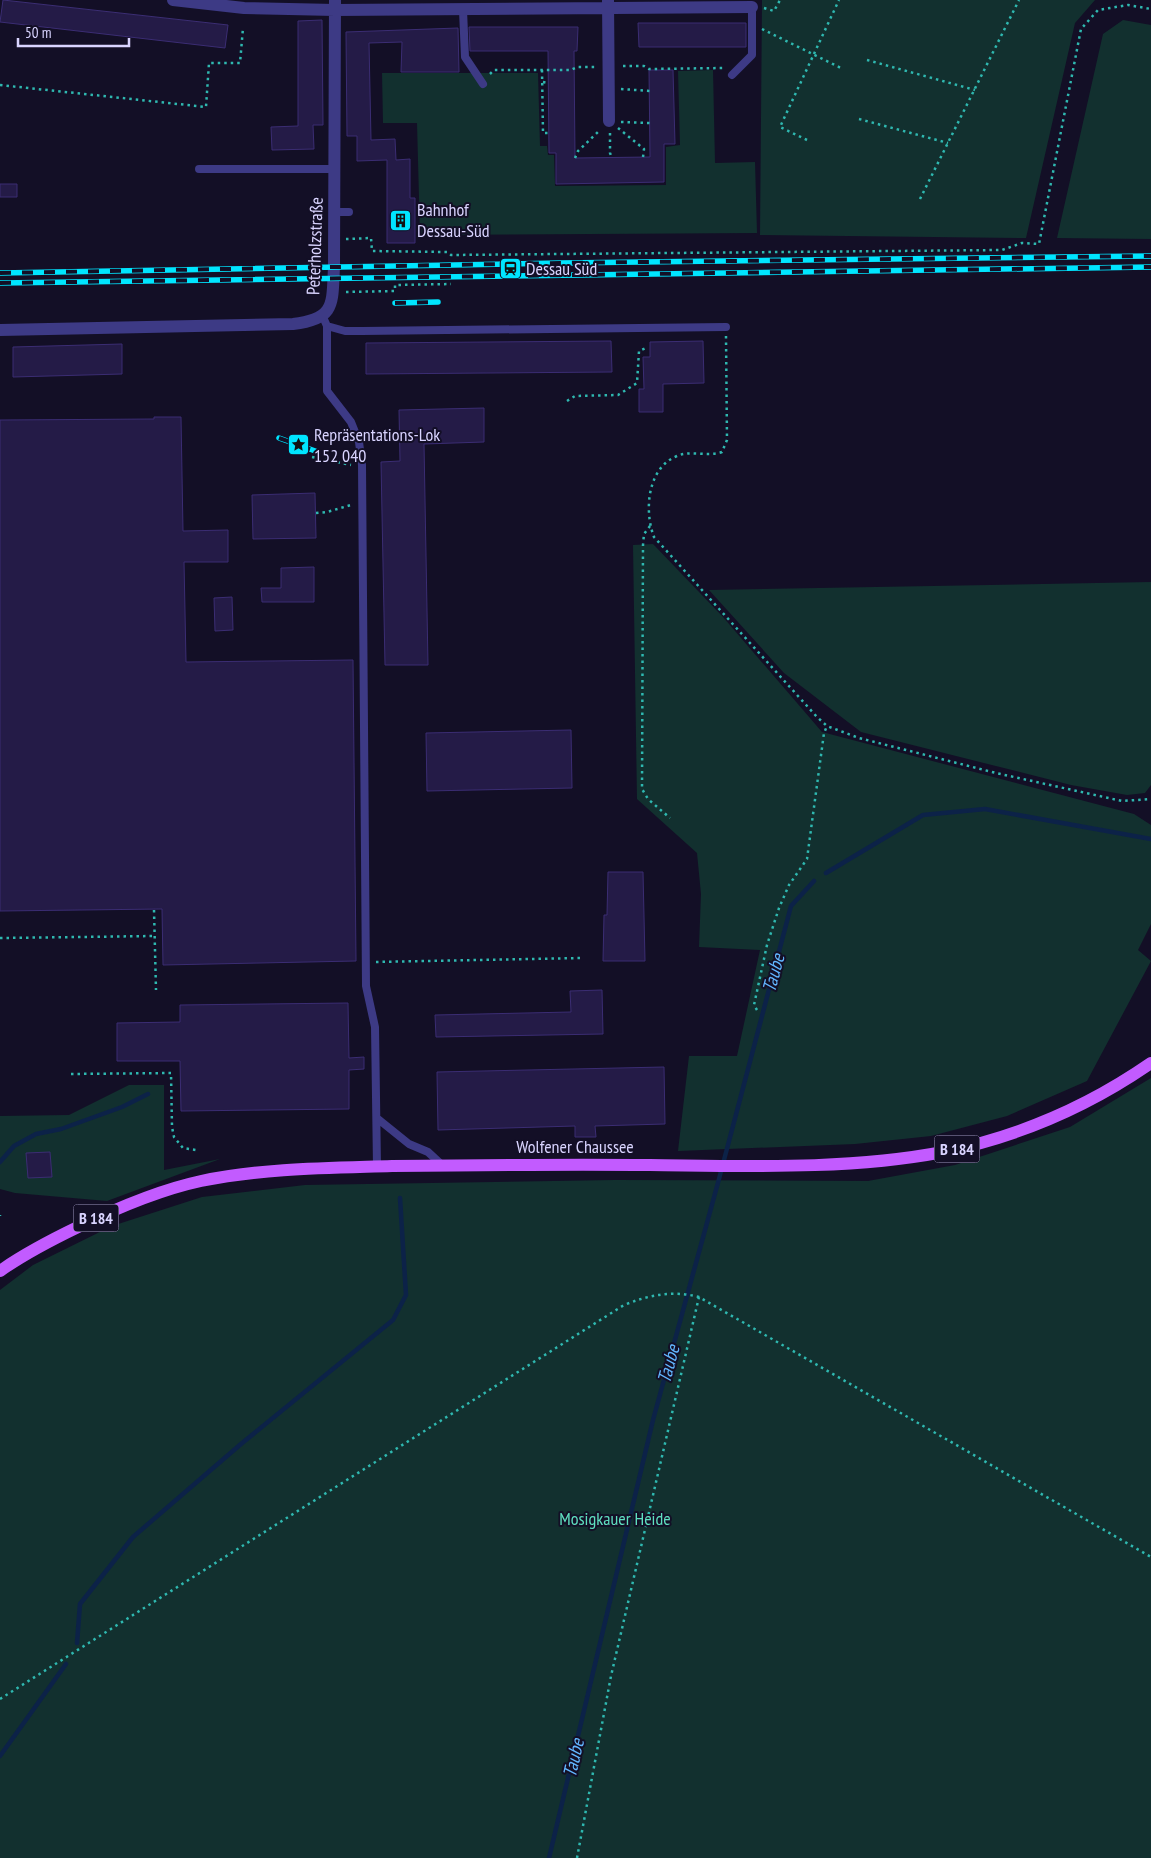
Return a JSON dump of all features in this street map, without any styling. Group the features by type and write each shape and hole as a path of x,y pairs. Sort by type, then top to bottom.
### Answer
{"main road":[{"name":"Wolfener Chaussee","path":"0,1272 22,1256 100,1216 199,1182 279,1170 442,1165 702,1166 886,1160 967,1146 1019,1131 1066,1112 1108,1090 1151,1063"}],"street":[{"path":"173,0 244,8 335,5 748,5"},
{"name":"Peterholzstraße","path":"0,330 293,324 325,321 332,301 335,239 335,5"},
{"path":"608,5 609,121"}],"lane":[{"path":"732,75 752,55 754,27 748,5"},
{"path":"472,6 465,57 483,84"},
{"path":"200,169 335,169"},
{"path":"334,212 349,212"},
{"path":"377,1167 378,1119 375,1027 366,986 362,465 359,442 352,422 328,391 325,321 345,330 362,331 726,327"},
{"path":"378,1119 409,1144 428,1152 442,1165"}],"path":[{"path":"748,5 774,11 780,0"},
{"path":"807,140 780,128 839,0"},
{"path":"920,199 1019,0"},
{"path":"335,239 372,238 372,251 447,252 451,255 1002,250 1022,243 1039,244 1081,29 1098,10 1128,4 1151,9"},
{"path":"754,27 843,69"},
{"path":"0,85 206,107 209,63 240,63 243,28"},
{"path":"867,60 975,90"},
{"path":"542,70 543,133 549,133"},
{"path":"543,82 548,82"},
{"path":"609,88 650,91"},
{"path":"859,119 948,143"},
{"path":"609,121 636,124 650,123"},
{"path":"609,121 644,149 643,157"},
{"path":"609,121 610,154 612,158"},
{"path":"575,158 578,151 609,121"},
{"path":"333,292 395,291 395,285 451,284"},
{"path":"726,327 727,440 722,452 714,455 678,455 666,462 656,473 652,484 650,526 654,537 827,726 859,738 996,773 1122,801 1151,799"},
{"path":"567,401 575,396 618,395 624,393 637,383 639,351 646,348"},
{"path":"312,457 327,461 362,465"},
{"path":"316,513 327,512 348,505 362,504"},
{"path":"650,526 644,534 643,545 642,789 648,799 670,818"},
{"path":"757,1010 754,1005 767,946 779,908 789,884 807,859 824,733 827,726"},
{"path":"154,910 156,990"},
{"path":"0,938 155,936"},
{"path":"367,962 582,958"},
{"path":"71,1074 171,1073 174,1136 183,1148 196,1150"},
{"path":"0,1699 624,1305 645,1297 668,1293 699,1297 1151,1557"},
{"path":"577,1858 612,1676 699,1297"}],"green space":[{"path":"762,0 1095,0 1075,23 1026,238 760,235"},
{"path":"1123,20 1151,25 1151,239 1057,238 1103,34"},
{"path":"713,70 715,163 755,162 757,233 420,235 417,123 383,123 382,73 538,73 540,146 547,146 548,155 554,155 555,186 666,185 666,147 680,145 678,71"},
{"path":"653,544 723,617 822,732 1134,814 1151,825 1151,924 1138,950 1151,961 1087,1081 1007,1116 931,1136 855,1144 678,1151 689,1056 737,1056 760,950 699,947 701,894 697,853 637,799 633,545"},
{"path":"1151,582 1151,785 1145,793 1127,795 1071,785 861,732 784,673 709,590"},
{"name":"Mosigkauer Heide","path":"1151,1078 1151,1858 0,1858 0,1290 33,1265 112,1226 202,1197 305,1185 615,1180 868,1181 955,1165 1070,1127"},
{"path":"129,1085 164,1085 164,1170 220,1159 107,1201 15,1193 0,1189 0,1116 69,1115"}],"building":[{"path":"3,0 228,25 225,48 0,22"},
{"path":"322,20 323,125 313,125 314,149 272,150 271,127 298,126 298,21"},
{"path":"638,23 746,23 746,47 639,47"},
{"path":"469,27 578,27 577,51 574,51 575,158 650,157 649,70 673,70 675,144 664,144 664,182 556,184 556,153 549,153 548,51 470,51"},
{"path":"458,28 459,72 401,72 402,42 369,43 371,140 395,139 396,160 410,159 410,198 415,198 415,243 387,243 387,160 357,161 357,136 347,136 346,32"},
{"path":"0,184 17,184 17,197 0,197"},
{"path":"611,341 612,372 366,374 366,343"},
{"path":"703,341 704,383 663,384 663,412 639,412 639,389 644,389 643,357 650,357 650,342"},
{"path":"122,344 122,374 13,377 13,347"},
{"path":"484,408 484,442 424,444 428,665 385,665 381,462 400,461 399,410"},
{"path":"154,417 181,417 183,531 228,530 228,562 184,562 186,662 353,660 356,961 163,965 162,909 0,911 0,420 154,419"},
{"path":"315,493 316,538 253,539 252,495"},
{"path":"314,567 314,602 262,602 261,588 281,588 281,568"},
{"path":"232,597 233,630 215,631 214,598"},
{"path":"571,730 572,788 427,791 426,733"},
{"path":"608,872 643,872 645,961 603,961 604,915 607,915"},
{"path":"602,990 603,1034 436,1037 435,1015 571,1012 570,991"},
{"path":"348,1003 349,1058 364,1057 364,1069 349,1070 349,1109 181,1111 180,1061 117,1061 117,1023 180,1022 180,1005"},
{"path":"664,1067 665,1124 595,1126 596,1137 575,1137 575,1126 438,1130 437,1072"},
{"path":"50,1152 52,1177 28,1178 26,1153"}],"waterway":[{"name":"Taube","path":"826,873 923,815 985,809 1151,839"},
{"name":"Taube","path":"549,1858 653,1420 791,906 814,881"},
{"path":"0,1162 14,1146 36,1134 61,1129 122,1107 148,1094"},
{"path":"77,1643 80,1604 133,1537 241,1444 393,1320 406,1295 400,1198"},
{"path":"0,1756 66,1664"}],"railway":[{"path":"0,273 560,263 1151,256"},
{"path":"0,283 1151,267"},
{"path":"395,303 438,302"},
{"path":"279,438 318,452"}],"place":[{"name":"Bahnhof Dessau-Süd","path":"401,220"},
{"name":"Dessau Süd","path":"510,269"},
{"name":"Repräsentations-Lok 152 040","path":"298,445"}]}
